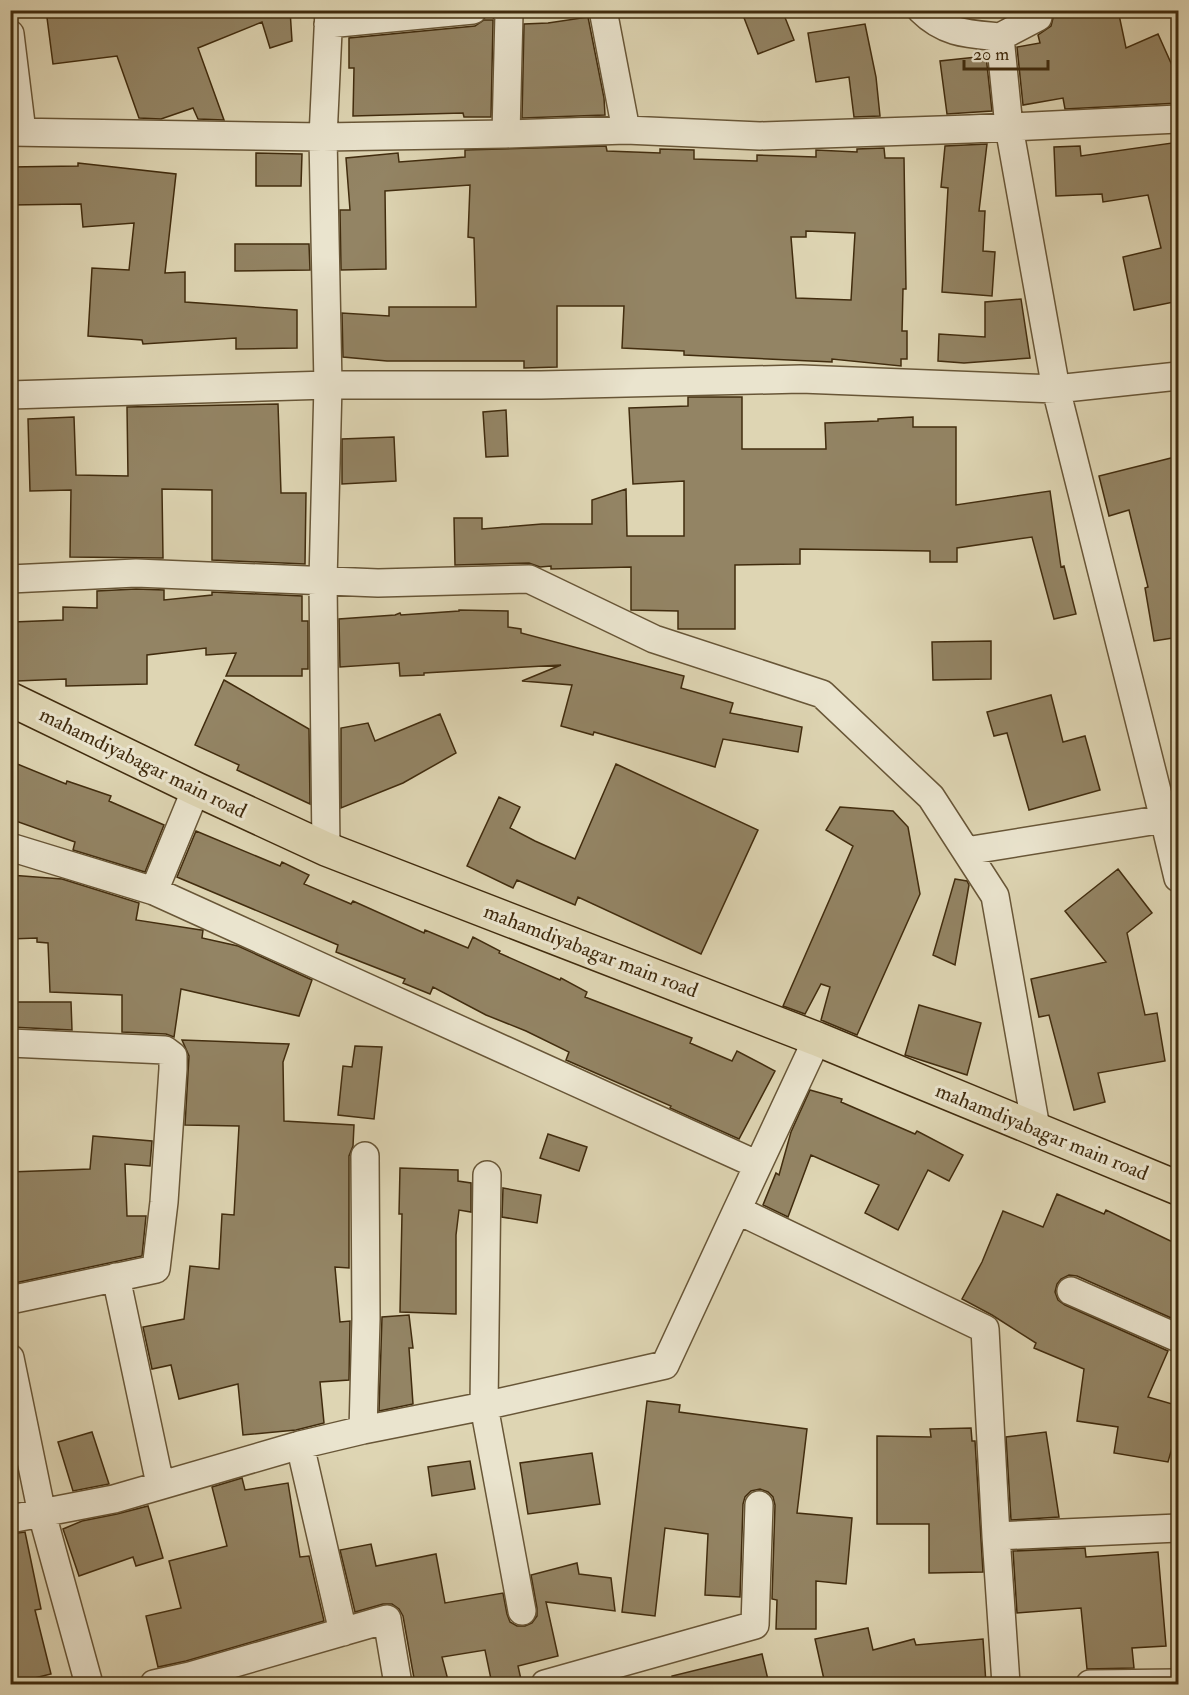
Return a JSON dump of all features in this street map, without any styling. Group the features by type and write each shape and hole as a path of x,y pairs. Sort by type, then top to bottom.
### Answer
{"main road":[{"name":"mahamdiyabagar main road","path":"10,699 327,849 817,1039 1179,1188"}],"street":[{"path":"327,849 323,581 328,385 323,137 329,17 473,10"},
{"path":"505,10 509,13 506,134"},
{"path":"603,10 626,129"},
{"path":"921,10 931,21 959,33 1000,37 1038,17 1040,10"},
{"path":"10,34 16,132 323,137 506,134 626,129 760,136 1179,119"},
{"path":"1000,37 1009,127 1056,389 1171,817 1179,878"},
{"path":"10,395 328,385 541,385 801,379 1056,389 1179,376"},
{"path":"10,579 136,573 378,583 530,579 654,639 822,694 931,797 995,896 1036,1128"},
{"path":"154,891 196,789"},
{"path":"966,851 1171,817"},
{"path":"10,847 154,891 758,1165"},
{"path":"10,1519 114,1498 300,1445 363,1430 484,1406 665,1365 817,1039"},
{"path":"10,1042 165,1050 173,1056 164,1202 156,1269 10,1300"},
{"path":"363,1430 366,1319 364,1156"},
{"path":"487,1174 484,1406 522,1611"},
{"path":"737,1210 984,1329 1006,1684"},
{"path":"116,1277 160,1484"},
{"path":"1071,1291 1179,1338"},
{"path":"10,1358 42,1514 89,1684"},
{"path":"300,1445 343,1632"},
{"path":"545,1684 755,1625 759,1505"},
{"path":"996,1536 1179,1528"},
{"path":"154,1684 191,1680 387,1619 398,1684"},
{"path":"1090,1684 1179,1683"}],"building":[{"path":"46,10 290,10 292,41 270,48 262,22 198,48 224,120 198,119 193,108 161,119 139,118 117,56 53,64"},
{"path":"741,10 782,10 794,40 758,54"},
{"path":"1058,10 1118,10 1126,48 1158,34 1179,81 1179,103 1065,109 1063,98 1023,105 1017,47 1040,43 1038,35 1051,26 1054,14"},
{"path":"588,17 604,98 605,115 522,118 524,24"},
{"path":"484,20 493,20 491,117 464,117 463,113 353,116 354,68 349,68 349,38 475,26"},
{"path":"865,24 876,77 880,116 854,117 849,77 816,82 808,33"},
{"path":"986,56 992,111 947,114 940,61"},
{"path":"1179,142 1179,301 1134,310 1123,257 1161,248 1148,195 1103,202 1102,194 1056,196 1054,147 1080,146 1081,156"},
{"path":"987,144 979,211 985,211 983,251 995,252 992,296 942,292 948,188 941,187 945,146"},
{"path":"606,146 607,151 660,153 660,149 694,150 694,159 757,161 757,155 816,157 816,150 857,152 857,149 884,148 885,158 904,158 906,289 903,289 902,331 907,331 907,359 901,359 901,366 832,359 832,362 684,355 684,351 622,348 624,306 557,306 557,367 524,368 524,361 387,361 343,357 342,313 389,316 389,307 476,307 474,238 468,237 470,185 385,191 386,269 341,270 340,210 350,210 346,158 398,153 399,162 465,157 465,150","holes":["806,231 855,233 851,300 796,298 791,237 806,237"]},
{"path":"256,153 302,154 301,186 256,186"},
{"path":"78,163 176,174 165,273 185,272 185,302 297,310 297,348 236,349 236,338 143,344 142,340 88,336 92,268 129,270 134,223 83,227 81,204 10,205 10,167 78,166"},
{"path":"235,244 309,244 310,270 235,271"},
{"path":"1021,299 1030,358 964,363 938,361 939,334 985,337 985,302"},
{"path":"688,397 742,397 742,449 826,449 825,423 913,417 913,427 956,427 956,505 1050,491 1061,567 1064,566 1076,614 1054,619 1032,537 957,548 957,562 930,562 930,551 800,549 800,564 735,565 735,629 678,629 678,611 631,610 631,567 551,569 551,566 540,567 529,563 455,565 454,518 482,518 482,529 542,524 592,524 592,500 626,489 627,536 684,536 684,481 633,484 629,408 688,406"},
{"path":"278,404 281,493 306,493 305,564 212,560 212,490 162,489 163,558 70,557 71,490 30,491 28,419 74,417 76,475 128,476 127,407"},
{"path":"506,410 508,456 486,457 483,412"},
{"path":"394,437 396,481 342,484 342,439"},
{"path":"1179,456 1179,637 1154,641 1145,588 1148,587 1129,510 1109,516 1099,476"},
{"path":"164,590 164,600 212,595 212,592 302,596 302,621 308,621 308,669 302,669 302,676 226,676 236,653 206,655 206,648 147,655 147,684 66,686 66,679 17,681 13,622 63,620 63,607 97,608 97,591"},
{"path":"459,610 508,611 508,627 521,629 521,633 684,676 681,688 733,703 730,713 802,727 798,752 723,739 715,767 594,732 593,735 561,726 572,685 522,681 561,665 400,676 399,663 340,667 339,619"},
{"path":"991,641 991,679 933,680 932,642"},
{"path":"224,680 309,729 310,804 237,770 239,765 195,745"},
{"path":"1051,695 1063,742 1085,736 1100,790 1029,810 1007,733 994,736 987,712"},
{"path":"440,714 456,753 403,783 341,808 341,728 368,723 375,741"},
{"path":"10,761 66,784 67,781 111,796 109,801 164,825 145,872 73,850 75,842 10,819"},
{"path":"616,764 758,830 701,954 578,897 575,905 517,880 513,888 467,866 499,797 520,807 510,828 575,859"},
{"path":"840,807 893,811 908,827 920,894 857,1035 821,1020 830,987 821,984 805,1014 783,1006 853,846 826,830"},
{"path":"196,831 280,866 282,862 309,875 304,884 351,904 353,901 424,933 425,930 468,948 473,937 500,951 499,953 560,980 561,978 587,992 585,997 692,1038 690,1043 732,1061 737,1051 775,1071 739,1139 566,1060 569,1052 486,1015 433,987 430,994 403,983 405,979 336,952 338,945 177,877"},
{"path":"1118,869 1152,913 1127,933 1145,1015 1157,1013 1165,1061 1098,1073 1105,1102 1074,1110 1049,1015 1039,1017 1031,979 1106,962 1065,911"},
{"path":"10,875 62,879 139,903 136,920 203,930 202,938 238,946 312,980 299,1016 181,989 174,1037 166,1034 122,1032 122,995 50,992 48,943 37,942 37,938 10,939"},
{"path":"955,879 967,881 969,885 955,965 933,955"},
{"path":"10,1002 71,1002 72,1030 10,1027"},
{"path":"919,1005 981,1023 967,1075 905,1055"},
{"path":"182,1040 289,1044 283,1062 284,1121 354,1125 353,1146 349,1156 349,1268 335,1267 340,1322 350,1321 349,1380 320,1382 324,1423 296,1430 243,1435 238,1384 179,1399 171,1365 152,1369 143,1327 184,1319 190,1266 219,1269 222,1214 234,1215 239,1126 185,1125 189,1056"},
{"path":"355,1046 382,1047 374,1119 338,1115 343,1066 352,1067"},
{"path":"810,1090 842,1099 841,1102 915,1134 917,1131 963,1155 949,1181 928,1170 898,1230 865,1213 879,1185 811,1155 788,1217 763,1205 776,1173 779,1175 791,1132"},
{"path":"548,1134 587,1147 579,1171 540,1158"},
{"path":"93,1136 152,1141 150,1166 125,1164 127,1216 146,1216 142,1256 10,1284 10,1172 90,1169"},
{"path":"400,1168 458,1170 458,1181 471,1183 471,1212 459,1210 456,1235 456,1314 400,1312 402,1214 399,1214"},
{"path":"503,1188 541,1195 537,1223 502,1217"},
{"path":"1057,1194 1104,1214 1106,1210 1179,1245 1178,1321 1077,1276 1069,1275 1061,1279 1055,1292 1058,1300 1065,1305 1168,1351 1148,1397 1179,1406 1179,1423 1168,1462 1114,1453 1118,1427 1077,1421 1084,1369 1034,1348 1036,1343 962,1299 982,1262 1003,1211 1043,1227"},
{"path":"409,1315 413,1348 409,1348 413,1404 379,1411 382,1317"},
{"path":"647,1401 680,1405 679,1412 807,1429 797,1513 852,1518 846,1584 816,1581 816,1629 776,1629 777,1600 772,1599 775,1505 773,1497 760,1489 751,1491 745,1497 743,1504 740,1597 705,1595 708,1534 665,1528 655,1616 622,1612"},
{"path":"971,1428 972,1441 975,1441 983,1572 929,1573 929,1524 877,1524 877,1436 931,1437 930,1429"},
{"path":"92,1432 109,1484 73,1491 58,1442"},
{"path":"1046,1432 1059,1517 1011,1520 1006,1437"},
{"path":"592,1453 600,1504 528,1514 520,1463"},
{"path":"470,1461 475,1489 432,1496 428,1467"},
{"path":"242,1478 245,1490 288,1483 300,1557 309,1556 324,1621 158,1667 146,1616 181,1608 169,1561 227,1546 212,1487"},
{"path":"148,1506 163,1558 136,1566 133,1557 79,1576 63,1529 82,1521"},
{"path":"25,1532 41,1609 35,1610 51,1674 10,1684 10,1534"},
{"path":"371,1544 376,1566 436,1554 445,1603 503,1593 510,1622 517,1626 532,1623 537,1616 531,1575 577,1563 579,1574 611,1578 615,1611 546,1602 558,1656 518,1666 522,1684 492,1684 485,1650 442,1657 449,1684 415,1684 403,1616 399,1609 392,1604 383,1604 355,1612 340,1550"},
{"path":"1085,1548 1086,1557 1158,1552 1166,1646 1132,1648 1134,1668 1087,1669 1081,1608 1017,1613 1013,1551"},
{"path":"868,1628 873,1650 914,1639 916,1645 983,1639 986,1684 825,1684 815,1639"},
{"path":"762,1654 769,1684 673,1684 672,1676"}]}
